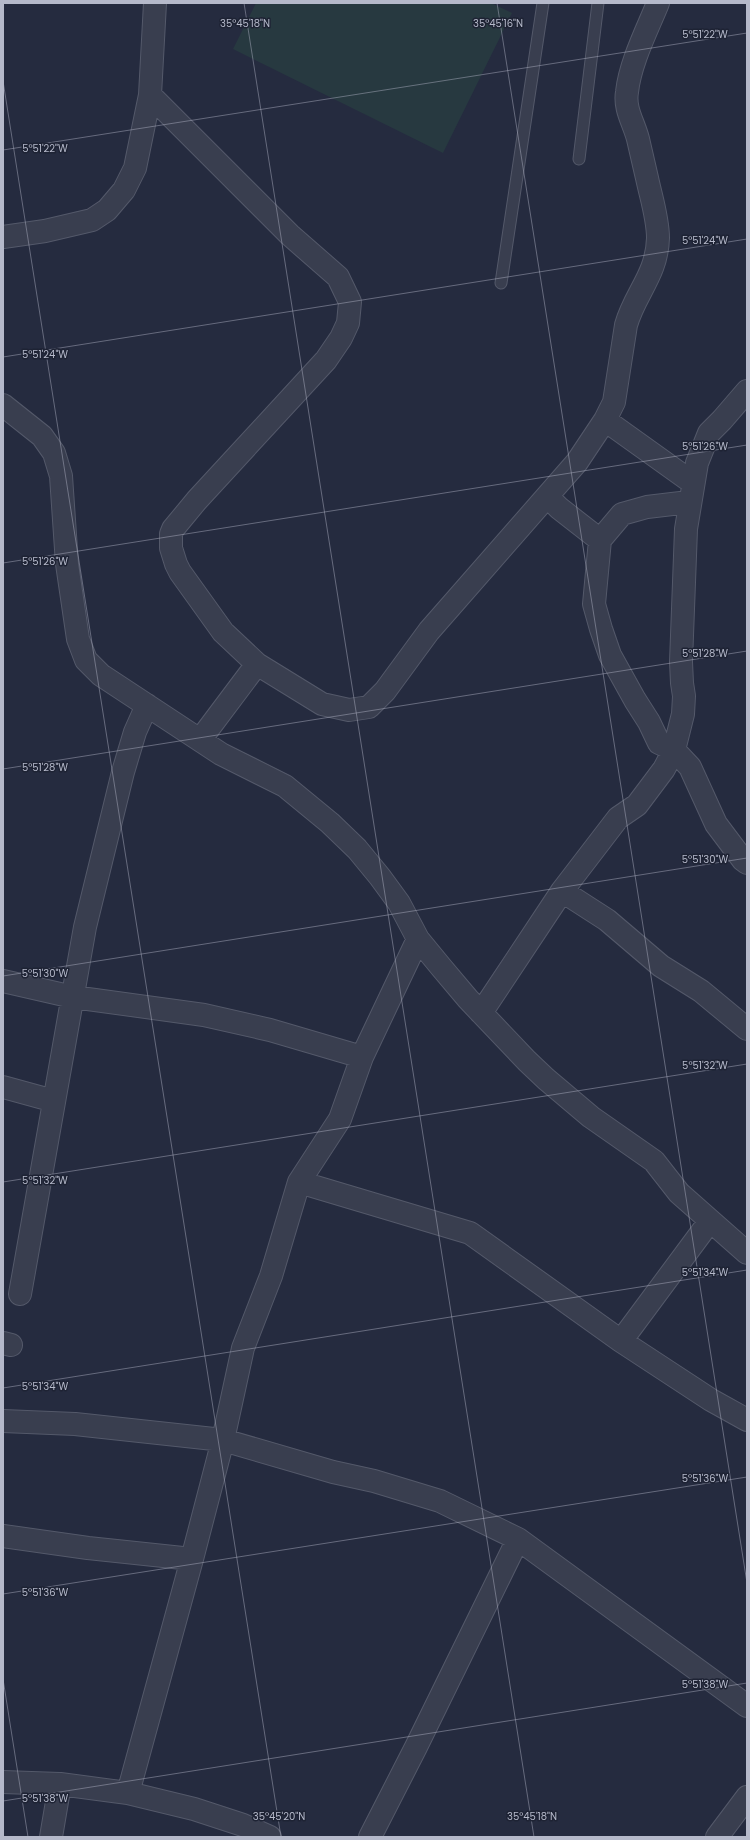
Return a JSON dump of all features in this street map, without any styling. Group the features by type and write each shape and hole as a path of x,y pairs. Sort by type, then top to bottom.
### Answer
{"street":[{"path":"150,95 290,235 338,277 350,302 348,323 341,338 326,360 197,500 173,529 171,534 173,555 180,572 223,632 257,664 322,704 349,710 369,707 385,691 429,631 548,497 577,462 605,420 614,402 620,356 629,315 651,274 655,262 658,237 653,203 638,137 629,116 626,93 633,68 658,3"},
{"path":"3,237 45,231 92,220 107,210 124,190 135,168 150,95 153,4"},
{"path":"481,1013 562,891 618,818 637,805 664,769 674,750 683,714 683,606 686,529 691,492 701,448 708,433 722,420 747,391"},
{"path":"3,405 42,436 54,453 59,466 66,564 78,639 86,660 101,675 221,754 285,786 330,823 357,849 380,877 399,903 418,939 481,1013 551,1083 591,1117 654,1161 679,1193 747,1252"},
{"path":"605,420 691,492"},
{"path":"691,492 622,514 600,540 594,604 610,655 649,722 659,743 674,750 690,767 716,824 743,860 747,863"},
{"path":"548,497 559,508 600,540"},
{"path":"200,740 257,664"},
{"path":"20,1294 85,927 123,772 135,732 147,705"},
{"path":"562,891 607,920 661,966 701,991 747,1029"},
{"path":"128,1793 223,1440 243,1348 271,1276 299,1182 340,1119 362,1057 418,939"},
{"path":"3,981 73,997 204,1015 270,1030 362,1057"},
{"path":"3,1087 54,1101"},
{"path":"299,1182 470,1233 620,1341 711,1400 747,1420"},
{"path":"620,1341 710,1221"},
{"path":"3,1421 75,1424 223,1440 333,1472 374,1481 440,1501 518,1539 747,1706"},
{"path":"3,1536 88,1548 192,1559"},
{"path":"370,1837 518,1539"},
{"path":"3,1782 60,1784 128,1793 194,1809 242,1825 270,1837"},
{"path":"51,1837 60,1784"},
{"path":"717,1837 747,1797"}],"lane":[{"path":"501,283 543,3"},
{"path":"579,159 598,3"}],"shaded area":[{"path":"256,3 491,3 512,13 443,153 233,49"}]}
